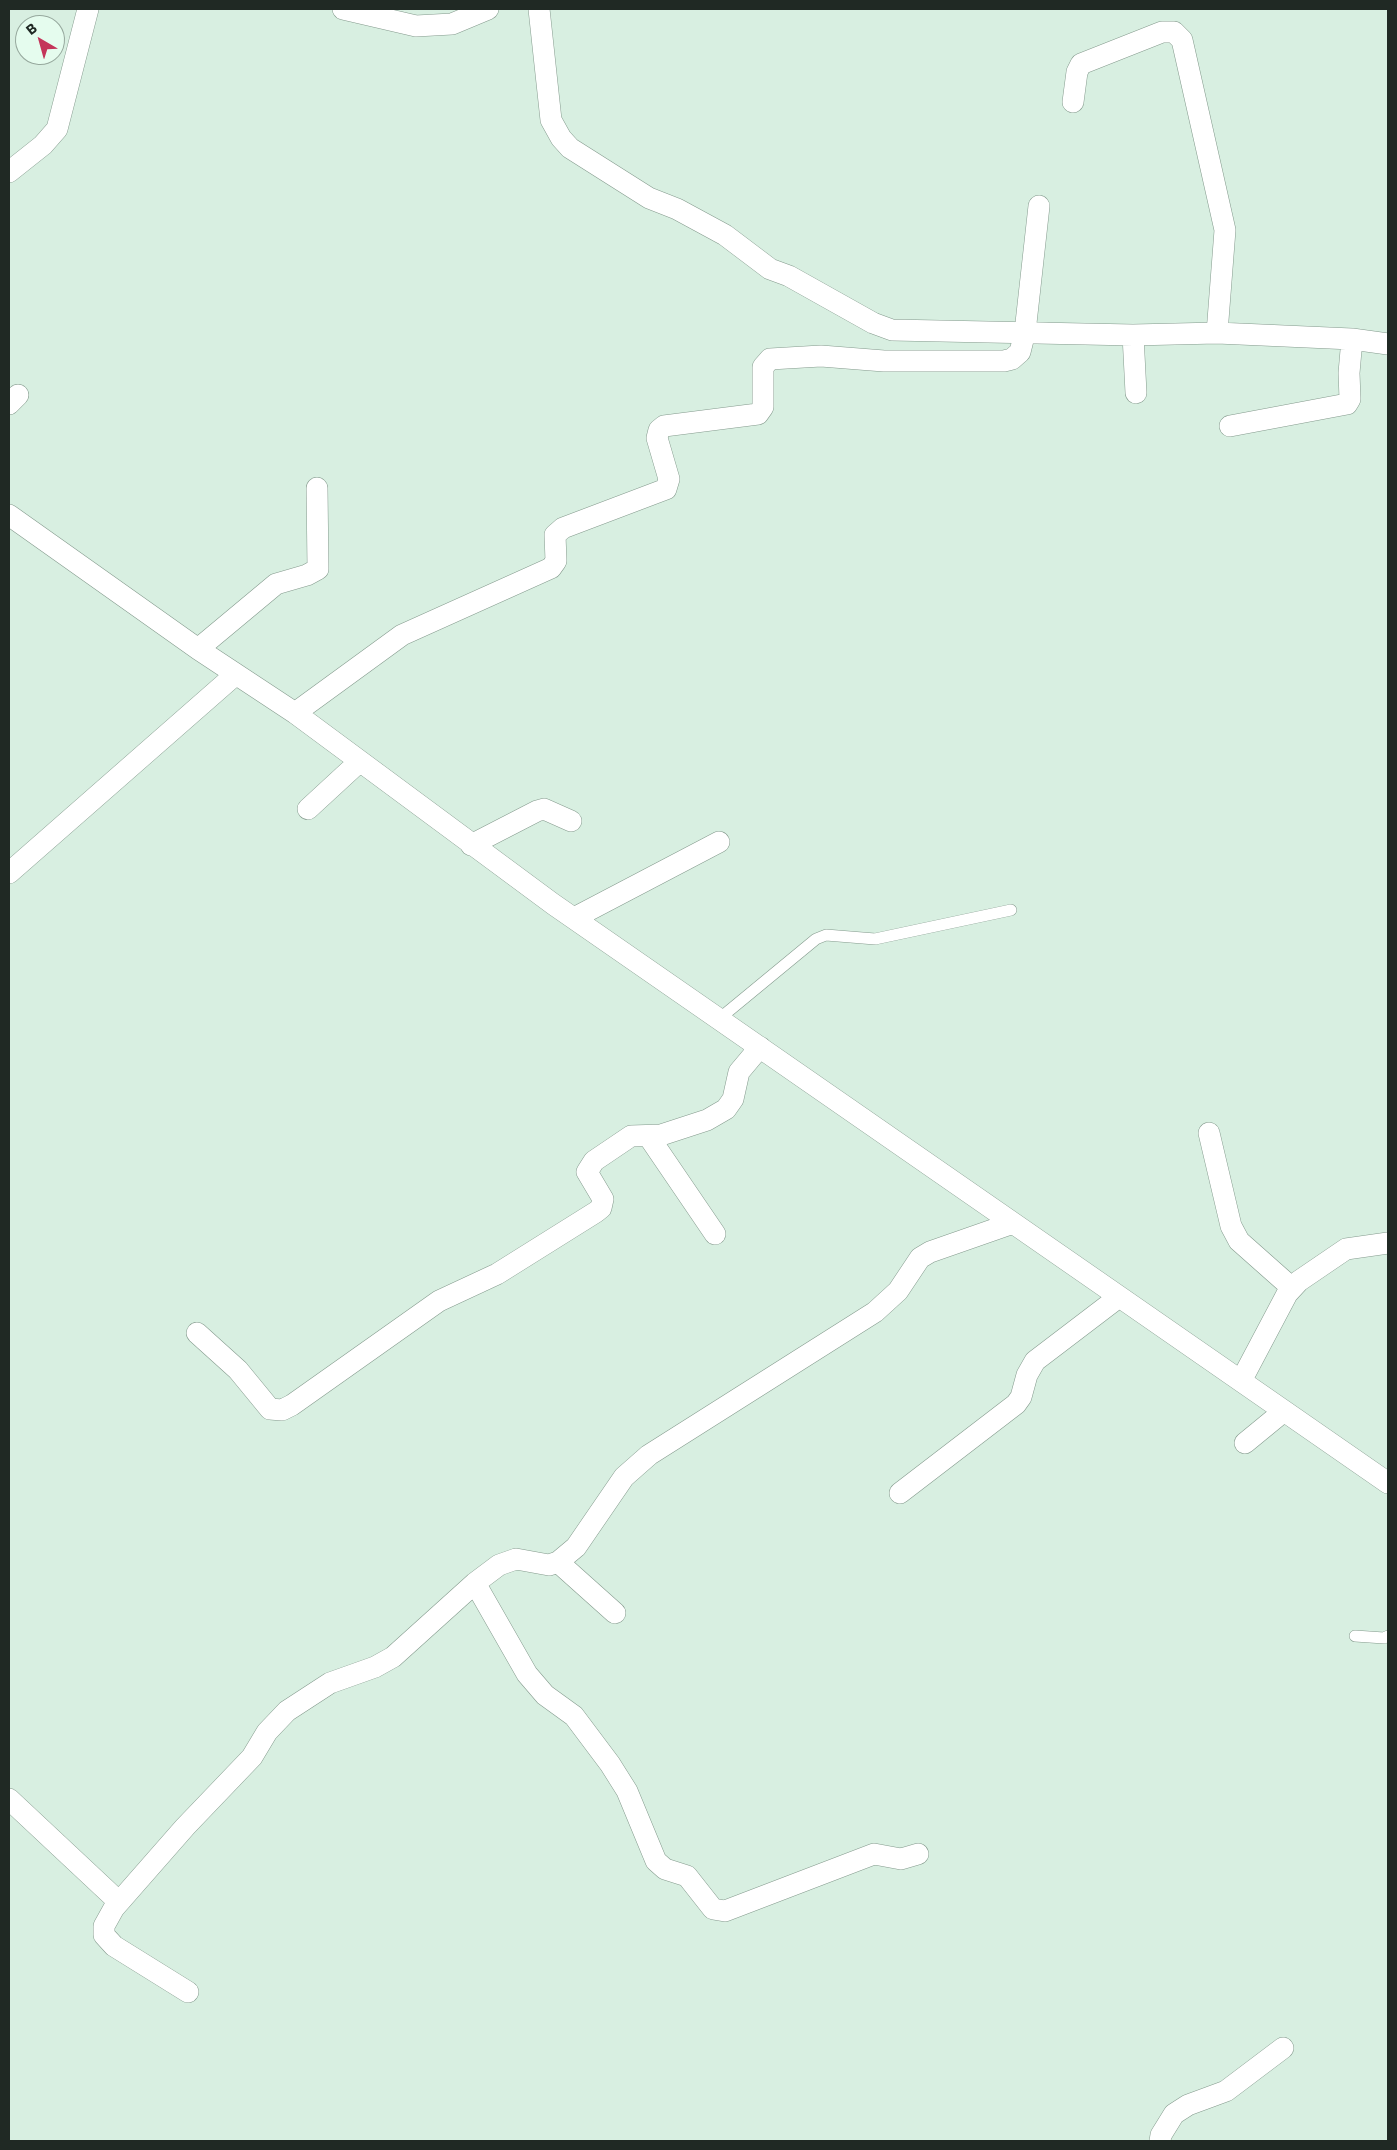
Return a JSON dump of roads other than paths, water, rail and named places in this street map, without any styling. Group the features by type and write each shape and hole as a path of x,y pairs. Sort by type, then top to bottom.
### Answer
{"street":[{"path":"9,172 52,136 60,120 64,96 88,9"},
{"path":"343,9 424,26 452,24 488,9"},
{"path":"539,9 551,120 561,138 570,148 649,198 677,209 725,235 770,269 789,276 872,323 892,330 1022,341 1133,342 1217,333 1352,339 1388,344"},
{"path":"1073,102 1077,72 1086,62 1162,32 1174,32 1182,40 1226,230 1217,333"},
{"path":"295,713 402,635 552,568 556,561 555,535 563,528 666,489 669,479 656,438 659,430 664,426 758,414 763,407 763,368 770,359 821,356 884,361 1004,361 1012,359 1022,341 1039,206"},
{"path":"1230,426 1346,404 1350,399 1349,373 1352,339"},
{"path":"1133,342 1136,393"},
{"path":"198,649 276,584 306,576 318,569 317,488"},
{"path":"9,515 198,649 295,713 359,762 574,918 1388,1483"},
{"path":"9,873 236,674"},
{"path":"308,809 359,762"},
{"path":"471,844 544,809 571,821"},
{"path":"574,918 719,842"},
{"path":"197,1333 238,1370 266,1406 270,1409 282,1410 438,1301 497,1274 596,1212 601,1208 602,1199 588,1176 590,1166 631,1136 649,1137 661,1135 707,1120 726,1109 733,1099 739,1072 760,1047"},
{"path":"1209,1133 1232,1226 1239,1241 1292,1288"},
{"path":"649,1137 715,1234"},
{"path":"188,1992 107,1940 104,1934 104,1926 119,1902 185,1827 252,1758 266,1732 286,1711 330,1682 375,1667 393,1657 476,1583 508,1560 516,1559 549,1565 558,1562 576,1547 624,1477 648,1455 875,1312 898,1291 920,1258 930,1252 1013,1223"},
{"path":"1240,1381 1292,1288 1313,1270 1346,1249 1388,1243"},
{"path":"900,1494 1016,1404 1021,1397 1027,1375 1035,1361 1119,1297"},
{"path":"1244,1443 1284,1410"},
{"path":"558,1562 615,1613"},
{"path":"476,1583 527,1674 545,1695 574,1716 610,1764 627,1791 656,1861 665,1869 688,1876 713,1909 725,1911 874,1854 901,1859 918,1854"},
{"path":"9,1800 119,1902"},
{"path":"1160,2141 1161,2135 1174,2114 1188,2105 1226,2091 1283,2048"}],"lane":[{"path":"719,1019 816,939 826,935 875,939 1011,910"},
{"path":"1355,1636 1384,1638 1388,1636"}]}
